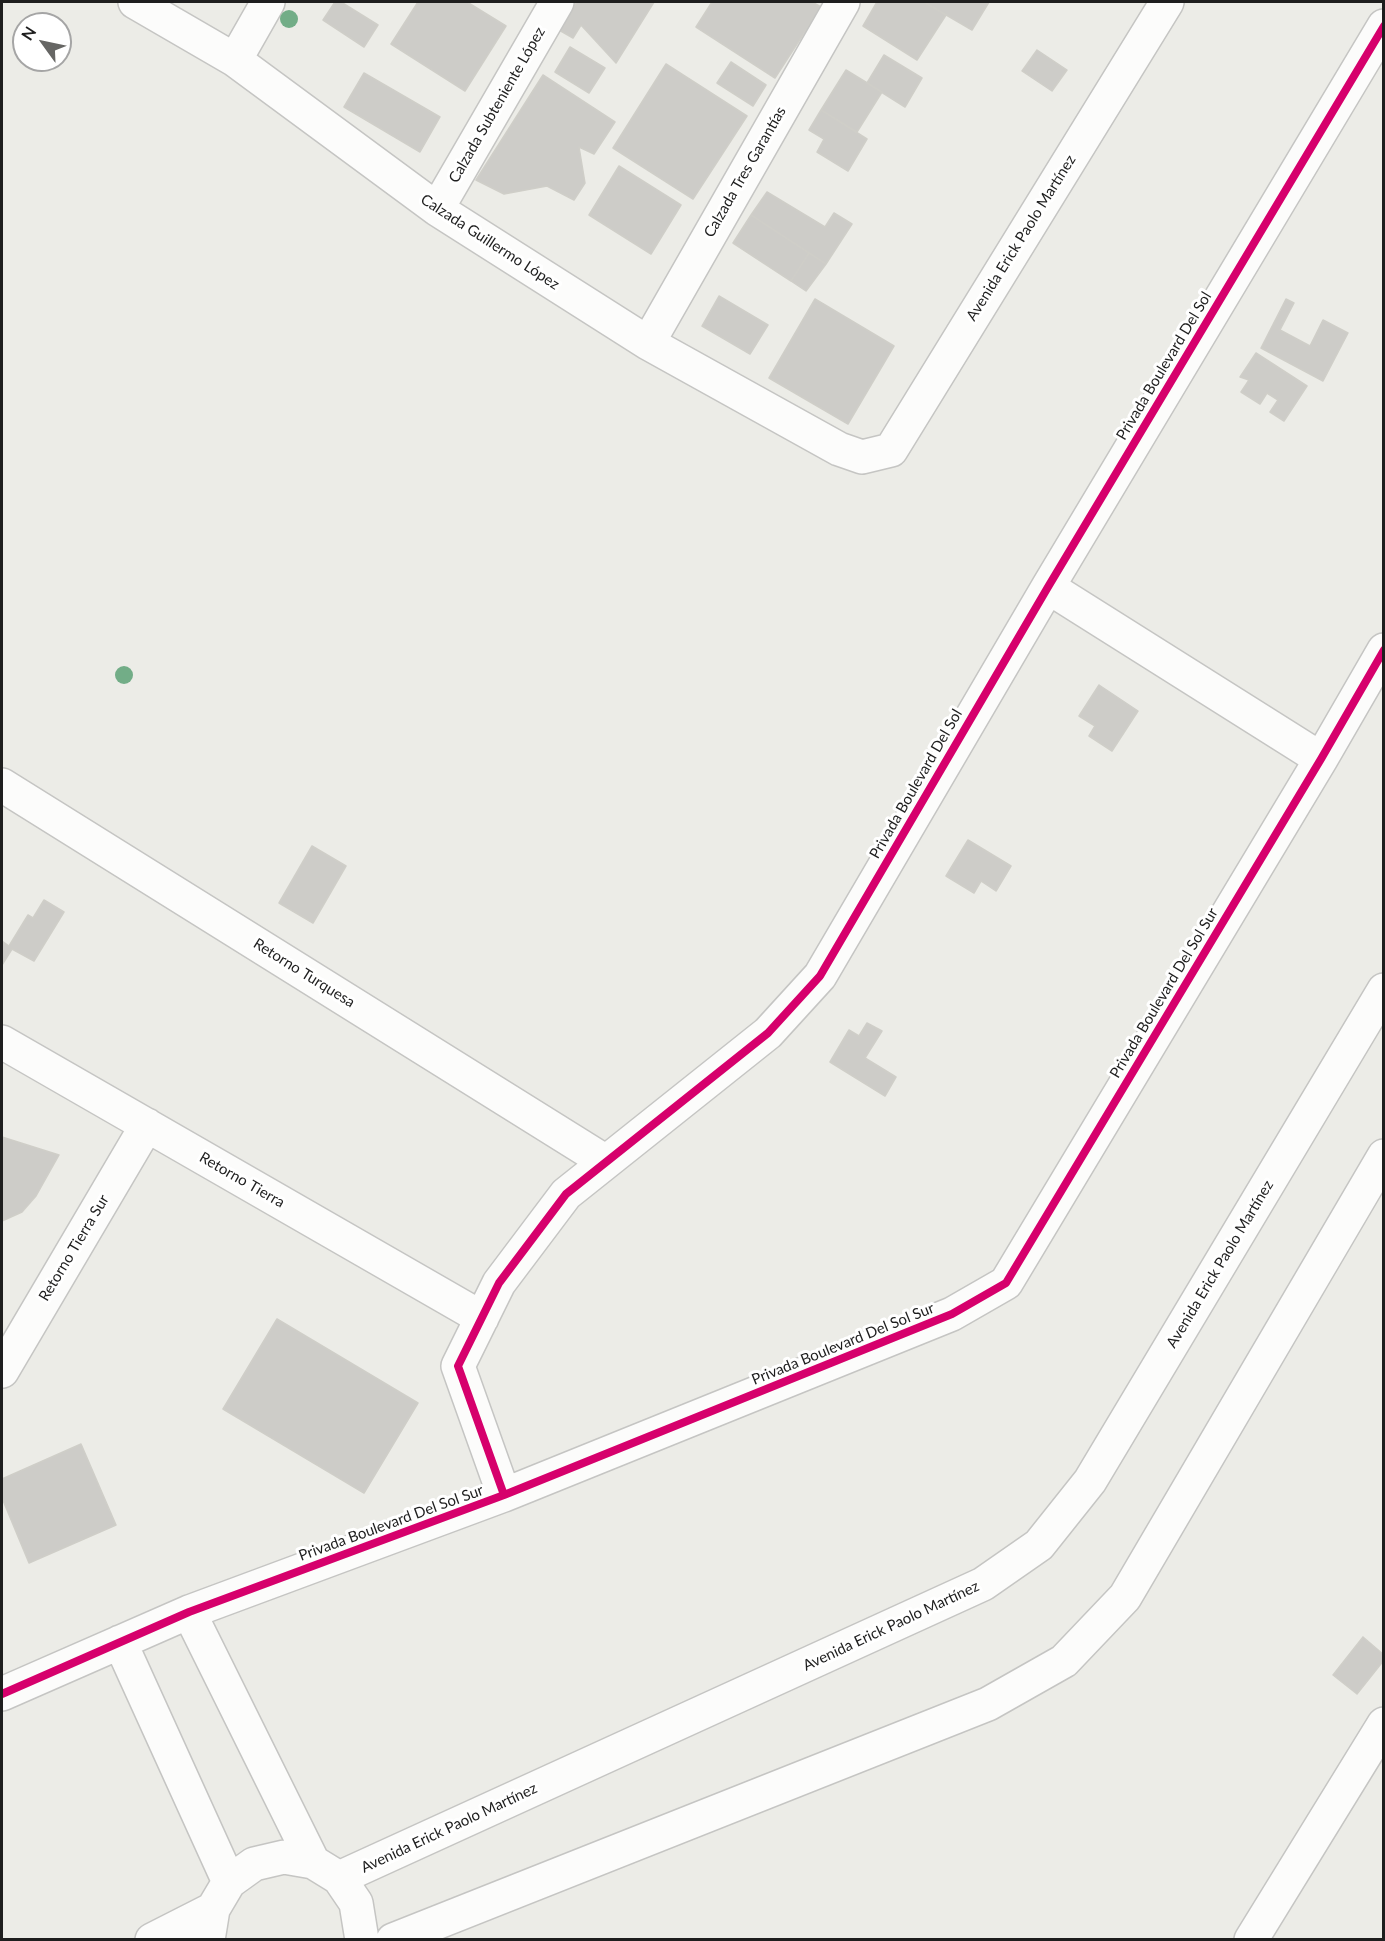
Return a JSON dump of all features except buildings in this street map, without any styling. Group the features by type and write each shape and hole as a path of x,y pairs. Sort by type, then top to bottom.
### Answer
{"street":[{"name":"Calzada Guillermo López","path":"135,2 235,60 436,209 648,343 839,448 862,457"},
{"path":"235,60 268,2"},
{"name":"Calzada Subteniente López","path":"436,209 557,2"},
{"name":"Calzada Tres Garantías","path":"648,343 843,2"},
{"name":"Avenida Erick Paolo Martínez","path":"862,457 891,450 1167,2"},
{"name":"Privada Boulevard Del Sol","path":"504,1496 458,1366 499,1283 566,1194 768,1033 820,976 1048,587 1383,26"},
{"path":"1048,587 1321,759"},
{"name":"Privada Boulevard Del Sol Sur","path":"2,1694 189,1612 504,1496 952,1314 1006,1283 1321,759 1383,650"},
{"name":"Retorno Turquesa","path":"2,785 606,1162"},
{"name":"Avenida Erick Paolo Martínez","path":"326,1870 983,1584 1039,1545 1090,1481 1383,990"},
{"name":"Retorno Tierra","path":"2,1042 482,1318"},
{"name":"Retorno Tierra Sur","path":"2,1371 147,1125"},
{"path":"393,1940 988,1704 1064,1661 1125,1597 1383,1156"},
{"path":"189,1612 326,1870 356,1903 362,1940"},
{"path":"120,1642 230,1881"},
{"path":"1251,1940 1383,1724"},
{"path":"152,1940 210,1924 230,1881 254,1864 284,1857 326,1870"}],"cycle path":[{"path":"504,1495 458,1366 499,1283 566,1194 768,1033 820,976 1048,587 1384,26"},
{"path":"2,1694 189,1612 504,1495 952,1314 1006,1283 1384,650"}]}
